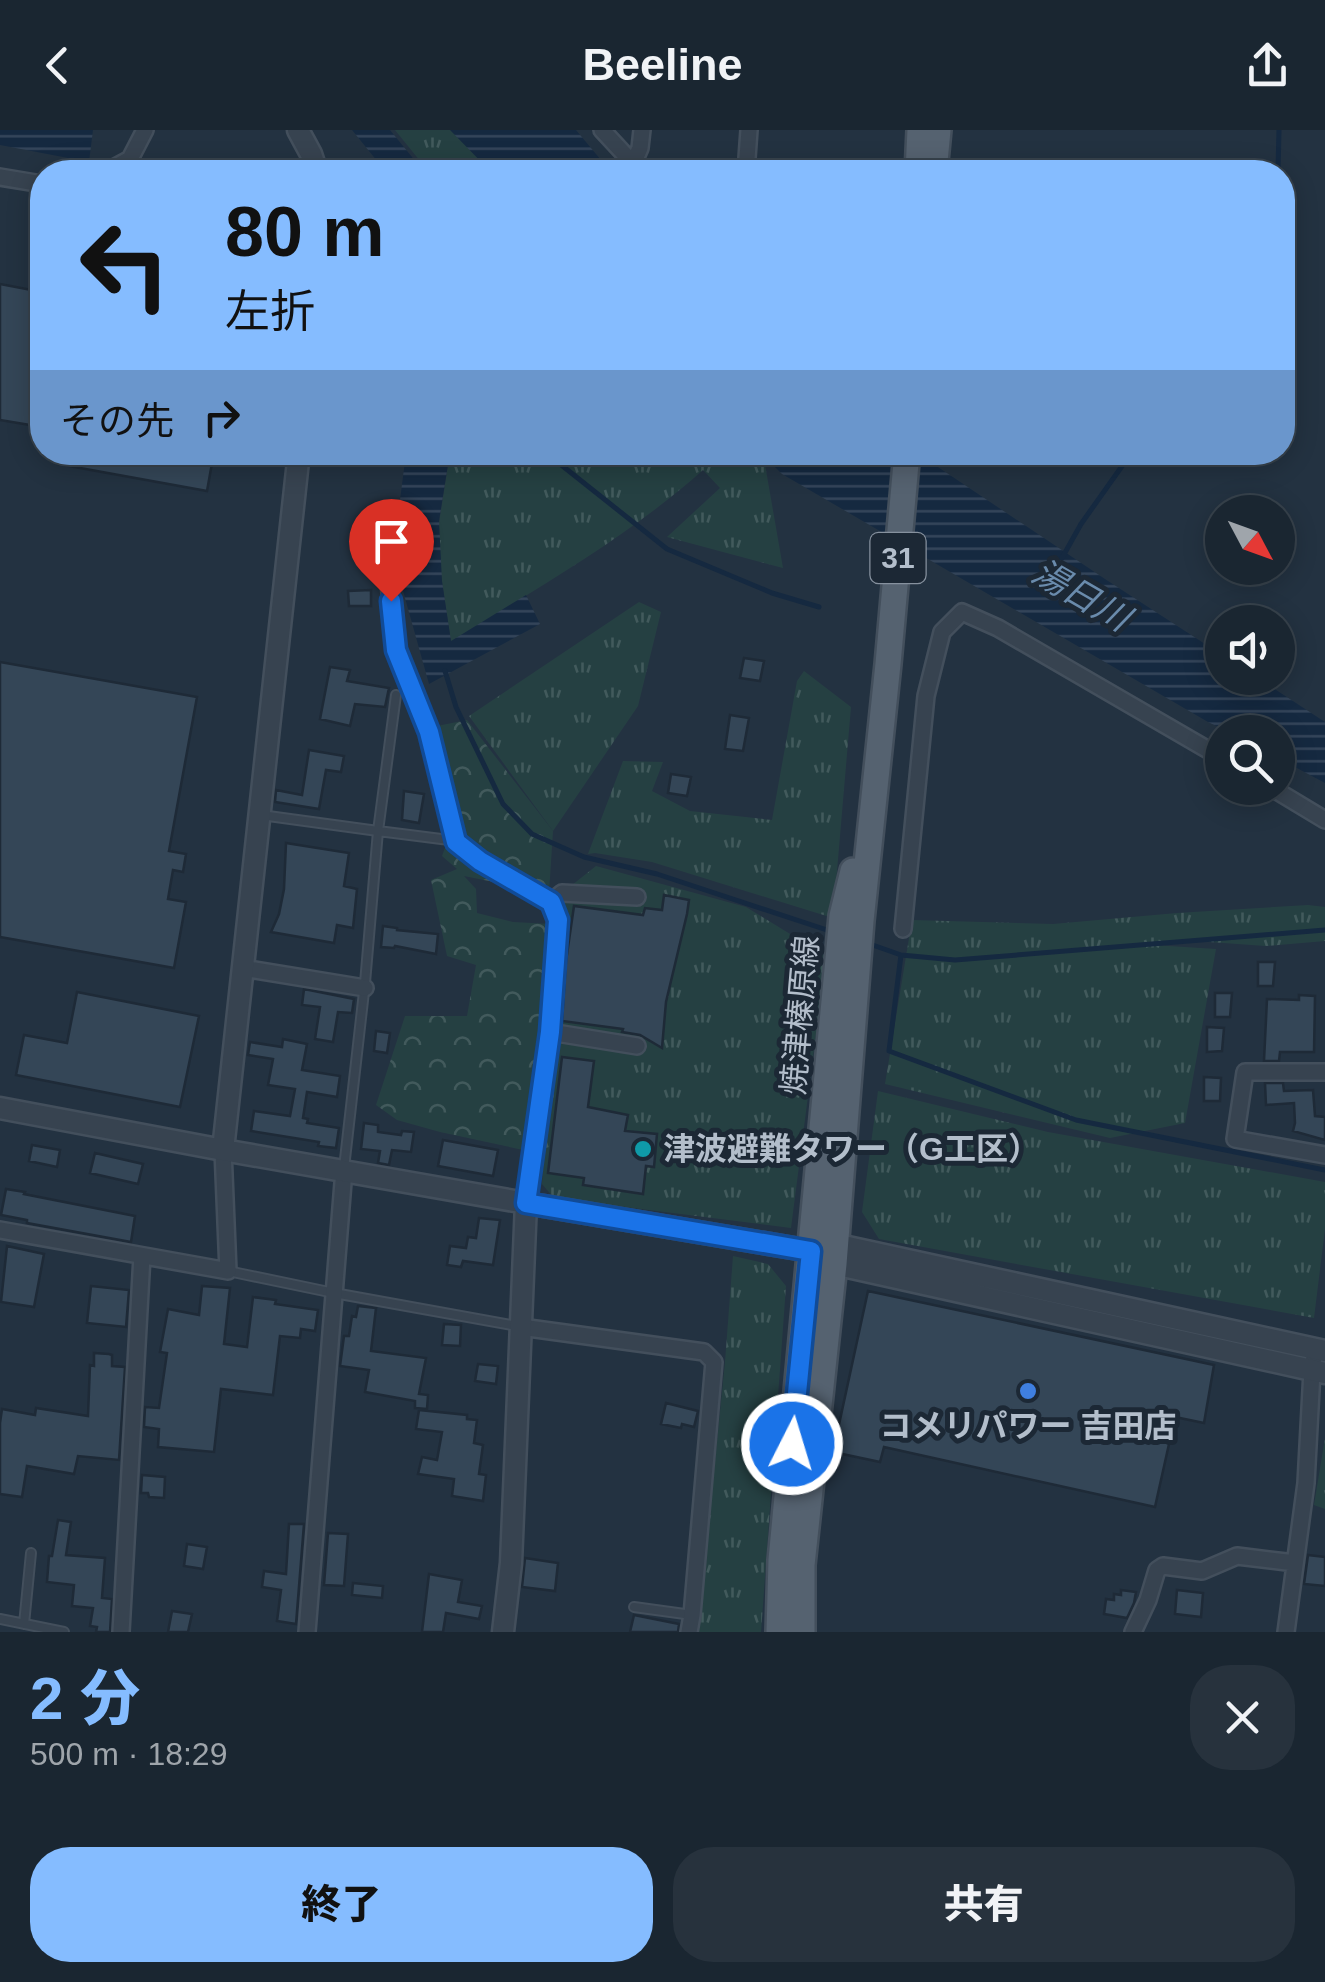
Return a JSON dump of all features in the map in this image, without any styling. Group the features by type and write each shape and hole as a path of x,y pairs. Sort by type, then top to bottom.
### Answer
{"main road":[{"path":"919,160 920,130"},
{"path":"935,160 938,130"},
{"name":"焼津榛原線","path":"802,1632 802,1565 847,972 888,664 906,465"},
{"name":"焼津榛原線","path":"779,1632 781,1560 826,1253"}],"street":[{"path":"128,160 145,130"},
{"path":"298,130 313,160"},
{"path":"602,130 630,160"},
{"path":"638,160 642,130"},
{"path":"747,160 749,130"},
{"path":"0,177 30,182"},
{"path":"0,1230 228,1271 222,1150 298,465"},
{"path":"382,517 396,650 429,732 456,842"},
{"path":"902,930 926,696 942,632 962,612 998,628 1205,748"},
{"path":"1295,802 1325,820"},
{"path":"503,1632 511,1563 526,1203 550,1032 558,920 551,902 562,893 637,897"},
{"path":"242,968 365,988"},
{"path":"550,1032 637,1046"},
{"path":"1325,1072 1245,1072 1235,1138 1325,1156"},
{"path":"0,1110 826,1253 1319,1361 1286,1632"},
{"path":"307,1632 344,1170"},
{"path":"121,1632 142,1256"},
{"path":"522,1327 704,1352 714,1362 688,1632"},
{"path":"1306,1483 1325,1486"},
{"path":"1132,1632 1148,1600 1156,1570 1163,1566 1202,1571 1237,1556 1295,1563"}],"lane":[{"path":"344,1170 378,831 396,695"},
{"path":"260,815 456,842 480,861 551,902"},
{"path":"228,1271 522,1327"},
{"path":"24,1624 31,1553"},
{"path":"634,1607 692,1615"},
{"path":"0,1619 64,1632"}],"green space":[{"path":"395,130 453,130 482,160 419,160"},
{"path":"448,465 765,465 783,568 667,537 720,488 703,470 613,540 451,642 436,542"},
{"path":"639,602 661,612 638,706 553,831 469,716"},
{"path":"804,671 851,707 833,918 652,862 588,854 623,761 663,762 652,791 690,811 772,820 797,681"},
{"path":"467,720 553,831 549,893 464,876 476,889 477,913 513,922 551,924 528,1151 397,1120 376,1105 405,1016 467,1016 476,965 447,956 431,880 457,869 442,856 453,826 437,726"},
{"path":"596,866 746,907 826,956 791,1228 554,1198 542,1184 562,893"},
{"path":"1308,905 1325,907 1325,941 1266,946 1181,940 1137,944 1216,949 1185,1123 1110,1138 885,1084 912,920 1053,924"},
{"path":"878,1091 1048,1132 1325,1182 1325,1229 1314,1318 879,1239 862,1212"},
{"path":"733,1256 768,1264 786,1286 761,1632 698,1632 725,1362"},
{"path":"1325,1438 1325,1509 1314,1505"}],"water":[{"path":"0,130 93,130 89,160 0,145"},
{"path":"352,130 390,130 414,160 376,160"},
{"path":"450,130 576,130 601,160 479,160"},
{"path":"404,465 448,465 439,521 451,641 526,595 540,624 429,684 393,555"},
{"name":"湯日川","path":"773,465 935,465 1205,644 1205,695 1284,695 1325,722 1325,783 1295,767 1295,715 1205,715 1205,720 782,474"}],"building":[{"path":"0,284 30,290 30,425 0,420"},
{"path":"64,465 212,465 207,491"},
{"path":"371,590 371,606 349,606 348,591"},
{"path":"744,658 764,661 760,681 740,678"},
{"path":"0,662 197,697 169,851 186,854 183,872 173,870 168,899 186,902 174,968 0,937"},
{"path":"330,667 350,670 347,681 389,688 385,707 355,704 350,726 320,719"},
{"path":"730,715 749,718 743,751 725,749"},
{"path":"309,750 344,756 341,772 326,770 319,809 275,802 276,790 302,795"},
{"path":"671,774 691,777 687,796 668,793"},
{"path":"404,791 424,794 419,823 402,820"},
{"path":"286,843 349,853 344,886 357,889 353,928 337,925 334,943 271,932 284,889"},
{"path":"664,895 689,900 666,1002 662,1048 640,1035 622,1032 623,1029 562,1021 574,906 643,915 645,908 662,910"},
{"path":"383,926 438,934 436,954 381,947"},
{"path":"1258,962 1275,962 1273,986 1258,986"},
{"path":"304,989 354,999 352,1013 338,1012 333,1042 315,1039 320,1007 302,1005"},
{"path":"77,992 199,1016 180,1107 16,1075 24,1035 67,1043"},
{"path":"1215,993 1232,993 1230,1017 1215,1017"},
{"path":"1299,995 1315,996 1314,1052 1280,1052 1279,1061 1264,1061 1267,999 1299,1000"},
{"path":"1207,1027 1224,1028 1222,1051 1207,1052"},
{"path":"376,1031 390,1033 387,1053 374,1051"},
{"path":"283,1039 307,1044 302,1070 340,1076 337,1097 307,1092 303,1118 308,1119 307,1123 339,1128 336,1148 251,1131 254,1111 290,1116 295,1089 268,1085 273,1059 248,1055 250,1042 282,1047"},
{"path":"562,1057 594,1061 588,1107 628,1115 625,1131 657,1134 654,1167 646,1166 643,1194 583,1185 584,1178 548,1173"},
{"path":"1204,1077 1221,1078 1220,1101 1204,1101"},
{"path":"1265,1083 1283,1083 1284,1091 1313,1090 1315,1116 1325,1117 1325,1140 1293,1131 1294,1103 1266,1105"},
{"path":"364,1123 378,1125 378,1132 414,1132 411,1152 392,1150 389,1165 378,1163 380,1151 361,1149"},
{"path":"443,1140 498,1150 493,1176 438,1166"},
{"path":"32,1145 60,1150 57,1167 29,1161"},
{"path":"95,1153 143,1164 138,1184 90,1173"},
{"path":"6,1189 135,1216 131,1242 1,1215"},
{"path":"479,1218 500,1220 493,1265 463,1261 461,1267 447,1265 450,1246 466,1248 468,1237 476,1238"},
{"path":"7,1246 44,1254 34,1307 1,1302"},
{"path":"91,1286 129,1290 126,1327 87,1323"},
{"path":"202,1286 230,1288 224,1344 247,1347 253,1297 318,1310 315,1331 301,1329 300,1338 280,1336 273,1395 221,1389 214,1452 158,1447 159,1429 144,1427 145,1407 159,1408 167,1353 160,1352 168,1309 199,1315"},
{"name":"コメリパワー 吉田店","path":"868,1291 1214,1365 1204,1423 1175,1417 1155,1507 884,1447 880,1462 833,1452"},
{"path":"358,1306 376,1308 371,1351 426,1358 419,1394 428,1395 427,1409 415,1408 415,1401 365,1392 369,1370 340,1366 344,1336 349,1336"},
{"path":"444,1324 461,1325 460,1346 442,1345"},
{"path":"94,1353 112,1355 112,1366 125,1367 119,1460 78,1456 74,1474 27,1466 22,1497 0,1494 2,1409 35,1415 36,1408 88,1416"},
{"path":"478,1364 498,1366 496,1384 475,1381"},
{"path":"666,1403 698,1411 694,1427 661,1424"},
{"path":"419,1410 467,1415 467,1419 477,1420 474,1443 483,1445 479,1474 486,1475 483,1501 452,1496 454,1479 418,1474 422,1457 437,1460 442,1432 416,1429"},
{"path":"142,1475 165,1477 164,1498 141,1493"},
{"path":"58,1520 71,1522 66,1555 105,1558 102,1598 112,1599 110,1632 96,1632 97,1627 90,1626 93,1608 72,1606 74,1585 47,1582"},
{"path":"289,1524 304,1524 296,1624 277,1621 281,1590 262,1587 264,1571 286,1574"},
{"path":"328,1533 348,1534 344,1586 324,1585"},
{"path":"187,1544 207,1547 203,1569 184,1566"},
{"path":"1308,1555 1325,1557 1325,1586 1304,1584"},
{"path":"525,1558 558,1563 555,1591 522,1587"},
{"path":"429,1574 462,1580 458,1602 482,1606 479,1619 446,1613 443,1632 422,1632"},
{"path":"353,1583 383,1586 382,1598 352,1595"},
{"path":"1121,1590 1136,1592 1127,1618 1104,1614 1106,1599 1114,1600 1114,1594 1121,1595"},
{"path":"1177,1590 1203,1593 1201,1617 1175,1614"},
{"path":"172,1611 192,1614 188,1632 168,1632"},
{"path":"634,1615 679,1624 678,1632 630,1632"}],"waterway":[{"path":"1278,160 1279,130"},
{"path":"561,465 667,549 772,593 819,607"},
{"name":"湯日川","path":"1062,558 1123,465"},
{"path":"445,671 456,707 503,804 532,834 584,857 657,874 833,932"},
{"path":"867,943 901,955 955,960 1325,930"},
{"path":"901,955 889,1051 1076,1120 1325,1170"}],"place":[{"name":"津波避難タワー（G工区）","path":"643,1149"},
{"name":"コメリパワー 吉田店","path":"1028,1391"}],"route":[{"path":"391,601 396,650 429,732 456,842 480,861 551,902 558,920 550,1032 526,1203 811,1251 792,1444"}]}
